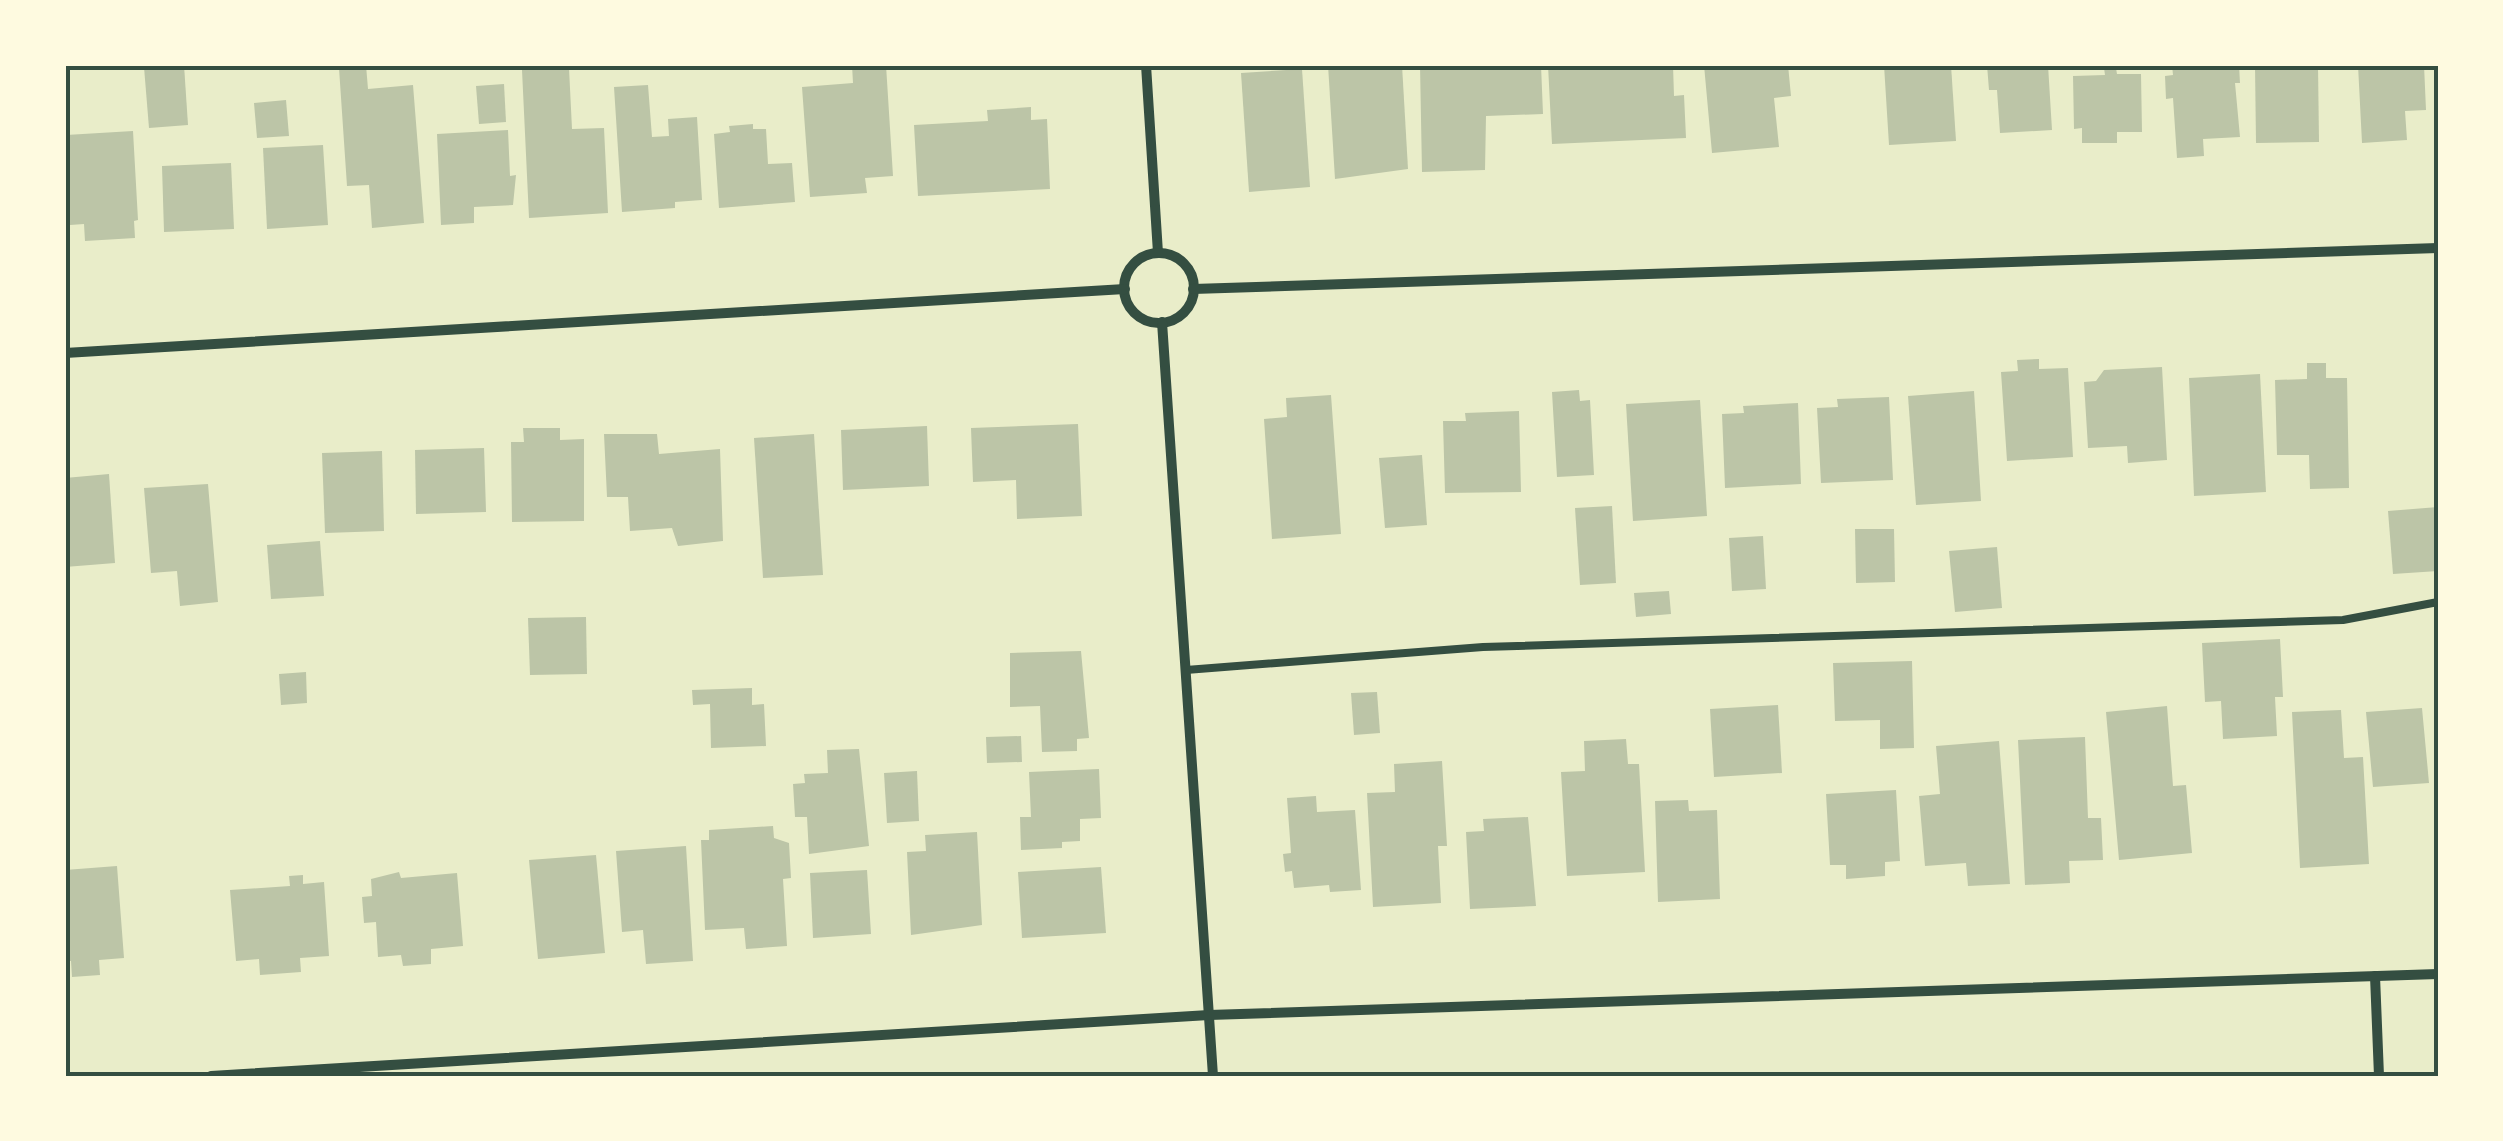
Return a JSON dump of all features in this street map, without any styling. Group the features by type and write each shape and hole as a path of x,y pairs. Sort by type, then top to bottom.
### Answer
{"street":[{"path":"1146,65 1158,253"},
{"path":"1194,288 2438,248"},
{"path":"1158,253 1184,263 1194,288 1188,307 1162,322 1136,314 1124,289 1134,264 1158,253"},
{"path":"65,353 1124,289"},
{"path":"1162,322 1212,1076"},
{"path":"211,1076 1209,1015 2438,974"},
{"path":"2375,976 2379,1076"}],"lane":[{"path":"1186,670 1483,647 2344,620 2438,602"}],"building":[{"path":"184,65 188,125 149,128 144,67"},
{"path":"366,65 368,89 413,85 424,223 372,228 369,185 347,186 339,68"},
{"path":"852,65 886,65 893,176 865,178 867,193 810,197 802,87 853,83"},
{"path":"1328,65 1402,65 1408,169 1335,179"},
{"path":"1420,65 1541,65 1543,114 1486,116 1485,170 1422,172"},
{"path":"1548,65 1673,65 1674,96 1684,95 1686,138 1552,144"},
{"path":"1704,65 1788,65 1791,96 1774,98 1779,147 1712,153"},
{"path":"1884,65 1951,65 1956,141 1889,145"},
{"path":"1987,65 2048,65 2052,130 2000,133 1997,90 1989,90"},
{"path":"2172,65 2239,65 2240,83 2235,83 2240,137 2203,139 2204,156 2177,158 2173,98 2166,99 2165,76 2173,75"},
{"path":"2255,65 2318,65 2319,142 2256,143"},
{"path":"2358,65 2424,65 2426,110 2405,111 2407,140 2362,143"},
{"path":"569,68 572,129 604,128 608,213 529,218 522,70"},
{"path":"2104,68 2116,68 2117,74 2141,74 2142,132 2117,132 2117,143 2082,143 2082,128 2074,129 2073,76 2105,75"},
{"path":"1302,69 1310,187 1249,192 1241,73"},
{"path":"504,84 506,122 479,124 476,86"},
{"path":"648,85 652,137 669,136 668,119 697,117 702,200 675,202 675,208 622,212 614,87"},
{"path":"286,100 289,136 257,138 254,103"},
{"path":"1031,107 1031,120 1047,119 1050,189 918,196 914,125 988,121 987,110"},
{"path":"753,124 753,129 766,129 768,164 792,163 795,202 719,208 714,134 730,132 729,126"},
{"path":"508,130 510,176 516,175 513,205 474,207 474,223 441,225 437,134"},
{"path":"133,131 138,220 134,221 135,238 85,241 84,224 70,225 66,135"},
{"path":"323,145 328,225 267,229 263,148"},
{"path":"231,163 234,229 164,232 162,166"},
{"path":"2039,359 2039,369 2068,368 2073,457 2007,461 2001,372 2018,371 2017,360"},
{"path":"2307,363 2326,363 2326,378 2347,378 2349,488 2310,489 2309,455 2277,455 2275,380 2307,379"},
{"path":"2162,367 2167,460 2128,463 2127,446 2088,448 2084,382 2096,381 2104,370"},
{"path":"2260,374 2266,492 2194,496 2189,378"},
{"path":"1579,390 1580,401 1590,400 1594,475 1557,477 1552,392"},
{"path":"1974,391 1981,501 1916,505 1908,396"},
{"path":"1331,395 1341,534 1272,539 1264,419 1287,417 1286,398"},
{"path":"1889,397 1893,480 1821,483 1817,408 1838,407 1837,399"},
{"path":"1700,400 1707,516 1633,521 1626,404"},
{"path":"1798,403 1801,484 1725,488 1722,414 1744,413 1743,406"},
{"path":"1519,411 1521,492 1445,493 1443,421 1466,421 1465,413"},
{"path":"1078,424 1082,516 1017,519 1016,480 973,482 971,428"},
{"path":"927,426 929,486 843,490 841,430"},
{"path":"523,428 560,428 560,440 584,439 584,521 512,522 511,442 524,442"},
{"path":"604,434 657,434 659,454 720,449 723,541 678,546 672,528 630,531 628,497 607,497"},
{"path":"814,434 823,575 763,578 754,438"},
{"path":"484,448 486,512 416,514 415,450"},
{"path":"382,451 384,531 325,533 322,453"},
{"path":"1422,455 1427,525 1385,528 1379,458"},
{"path":"109,474 115,563 65,567 65,478"},
{"path":"208,484 218,602 180,606 177,571 151,573 144,488"},
{"path":"1612,506 1616,583 1580,585 1575,508"},
{"path":"2438,507 2438,571 2393,574 2388,511"},
{"path":"1855,529 1894,529 1895,582 1856,583"},
{"path":"1763,536 1766,589 1732,591 1729,538"},
{"path":"320,541 324,596 271,599 267,545"},
{"path":"1997,547 2002,608 1955,612 1949,551"},
{"path":"1669,591 1671,614 1636,617 1634,593"},
{"path":"586,617 587,674 530,675 528,618"},
{"path":"2280,639 2283,697 2275,697 2277,736 2223,739 2221,701 2205,702 2202,643"},
{"path":"1081,651 1089,738 1077,739 1077,751 1042,752 1040,706 1010,707 1010,653"},
{"path":"1912,661 1914,748 1880,749 1880,720 1835,721 1833,663"},
{"path":"306,672 307,703 281,705 279,674"},
{"path":"752,688 752,705 764,704 766,746 711,748 710,704 693,705 692,690"},
{"path":"1377,692 1380,733 1354,735 1351,693"},
{"path":"1778,705 1782,773 1714,777 1710,709"},
{"path":"2167,706 2173,786 2186,785 2192,853 2119,860 2106,712"},
{"path":"2422,708 2429,783 2373,787 2366,712"},
{"path":"2341,710 2344,758 2363,757 2369,864 2300,868 2292,712"},
{"path":"1021,736 1022,762 987,763 986,737"},
{"path":"2085,737 2088,818 2101,818 2103,860 2069,861 2070,883 2025,885 2018,740"},
{"path":"1626,739 1628,764 1639,764 1645,872 1567,876 1561,772 1585,771 1584,741"},
{"path":"1999,741 2010,884 1968,886 1966,863 1925,866 1919,796 1940,794 1936,746"},
{"path":"859,749 869,846 809,854 807,817 795,817 793,784 805,783 804,774 828,773 827,750"},
{"path":"1442,761 1447,846 1438,846 1441,903 1373,907 1367,793 1395,792 1394,764"},
{"path":"1099,769 1101,818 1080,819 1080,841 1062,842 1062,848 1021,850 1020,817 1031,817 1029,772"},
{"path":"917,771 919,821 887,823 884,773"},
{"path":"1896,790 1900,861 1885,862 1885,876 1846,879 1846,865 1830,865 1826,794"},
{"path":"1316,796 1317,812 1355,810 1361,890 1330,892 1329,885 1294,888 1292,871 1285,872 1283,854 1291,853 1287,798"},
{"path":"1688,800 1689,811 1717,810 1720,899 1658,902 1655,801"},
{"path":"1528,817 1536,906 1470,909 1466,832 1484,831 1483,819"},
{"path":"773,826 774,838 789,843 791,878 783,879 787,946 746,949 744,928 705,930 701,840 709,840 709,830"},
{"path":"977,832 982,925 911,935 907,852 926,851 925,835"},
{"path":"686,846 693,961 646,964 643,930 622,932 616,851"},
{"path":"596,855 605,953 538,959 529,860"},
{"path":"117,866 124,958 99,960 100,975 72,977 71,961 65,961 65,870"},
{"path":"1101,867 1106,933 1022,938 1018,872"},
{"path":"867,870 871,934 813,938 810,873"},
{"path":"399,872 401,878 457,873 463,946 431,949 431,964 403,966 401,955 378,957 376,922 364,923 362,897 372,896 371,879"},
{"path":"303,875 303,884 324,882 329,956 300,958 301,972 260,975 259,959 236,961 230,890 290,886 289,876"}]}
